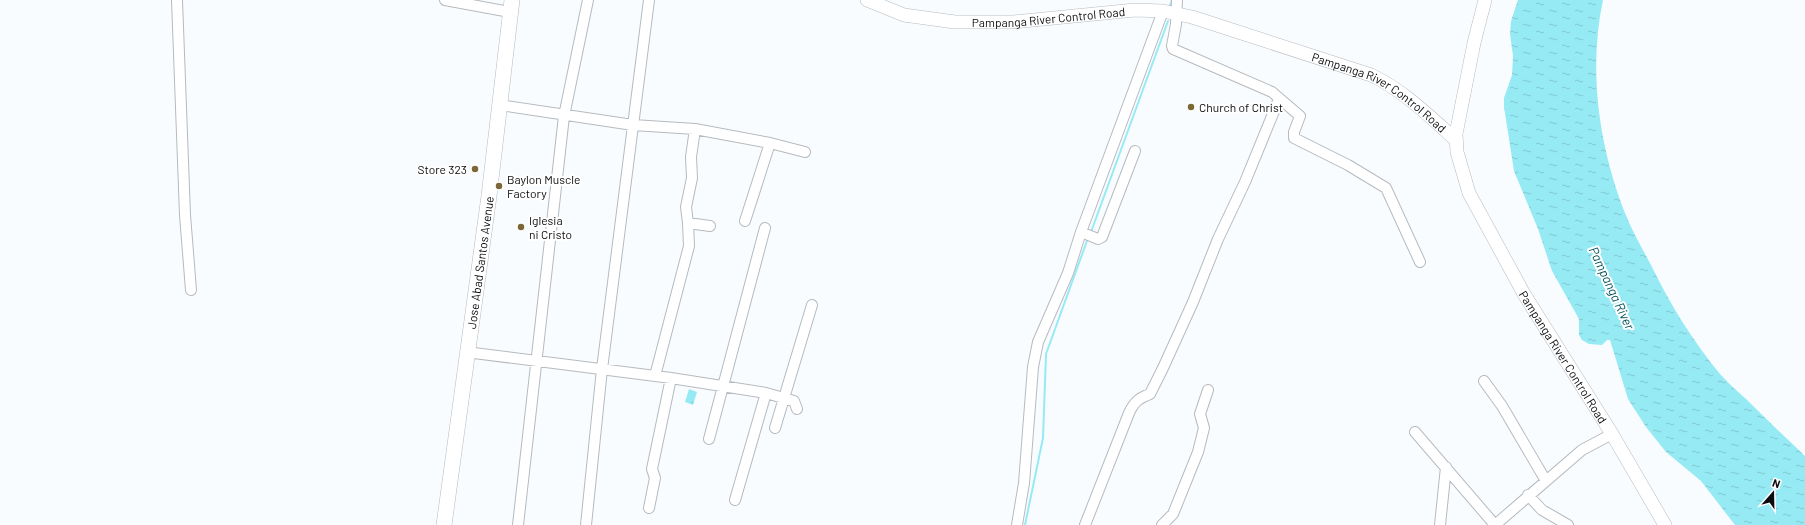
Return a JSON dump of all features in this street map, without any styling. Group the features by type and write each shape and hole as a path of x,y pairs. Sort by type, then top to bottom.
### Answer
{"highway":[{"name":"Jose Abad Santos Avenue","path":"444,525 466,352 489,196 511,6"}],"main road":[{"name":"Pampanga River Control Road","path":"867,0 904,15 955,22 1012,22 1135,10 1169,12 1206,22 1371,75 1391,86 1419,106 1456,140 1459,161 1469,193 1524,294 1612,434 1665,525"},
{"path":"1456,140 1474,44 1485,0"}],"street":[{"path":"178,0 185,214 191,290"},
{"path":"445,0 511,6"},
{"path":"518,525 564,116 588,0"},
{"path":"586,525 602,369 649,0"},
{"path":"1017,525 1024,482 1035,354 1040,336 1086,234 1169,12 1177,0"},
{"path":"1169,12 1176,24 1172,46 1173,49 1272,92 1300,116 1294,132 1294,138 1348,165 1386,188 1420,262"},
{"path":"1085,525 1133,404 1141,397 1150,394 1163,368 1280,99"},
{"path":"500,105 564,116 633,125 695,129 770,143 805,152"},
{"path":"655,376 689,246 686,207 692,178 691,157 695,129"},
{"path":"745,221 770,143"},
{"path":"1086,234 1098,239 1102,237 1134,151"},
{"path":"688,223 710,226"},
{"path":"709,439 765,228"},
{"path":"775,428 812,305"},
{"path":"466,352 671,378 766,393 794,401 797,409"},
{"path":"649,508 655,478 652,469 671,378"},
{"path":"1484,381 1502,406 1546,481"},
{"path":"1162,525 1173,514 1198,452 1204,428 1200,414 1208,390"},
{"path":"735,500 766,393"},
{"path":"1415,432 1495,525 1582,450 1612,434"},
{"path":"1440,525 1446,467"},
{"path":"1528,495 1542,510 1568,525"}],"water":[{"name":"Pampanga River","path":"1518,0 1603,0 1596,54 1599,108 1608,162 1625,213 1666,294 1700,348 1726,381 1805,456 1805,525 1735,525 1701,481 1666,452 1646,427 1628,399 1610,340 1607,340 1602,345 1589,344 1582,340 1579,335 1579,319 1552,271 1538,229 1514,171 1504,107 1504,98 1512,75 1513,56 1510,34 1511,21"},
{"path":"689,389 697,392 693,405 685,402"}],"waterway":[{"path":"1170,6 1172,0"},
{"path":"1091,232 1168,21"},
{"path":"1025,525 1043,438 1046,354 1088,238"}],"place":[{"name":"Church of Christ","path":"1191,107"},
{"name":"Store 323","path":"475,169"},
{"name":"Baylon Muscle Factory","path":"499,186"},
{"name":"Iglesia ni Cristo","path":"521,227"}]}
